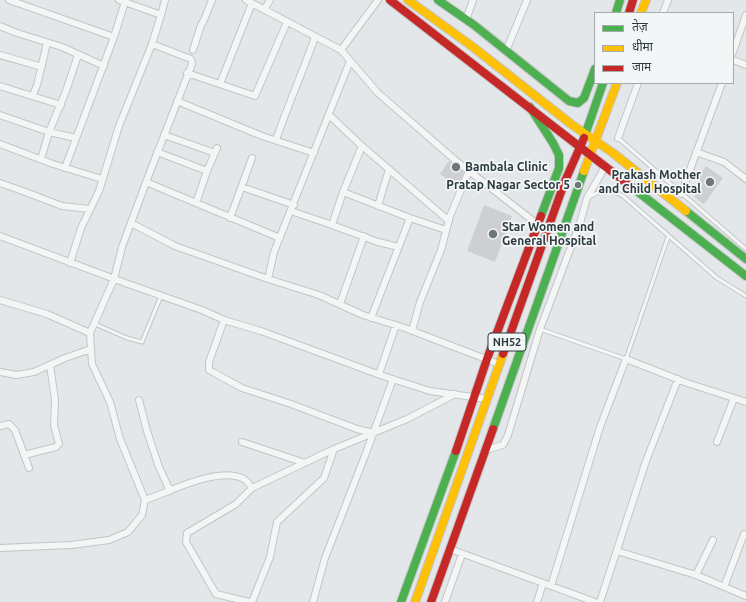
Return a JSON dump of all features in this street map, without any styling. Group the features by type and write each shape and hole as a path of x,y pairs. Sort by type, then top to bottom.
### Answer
{"main road":[{"path":"390,0 581,146 605,167 746,276"},
{"path":"408,0 474,47 536,97 613,153 746,259"},
{"path":"438,0 466,20 569,101 578,103 584,98 594,72"},
{"path":"616,12 620,0"},
{"path":"629,12 633,0"},
{"path":"642,12 646,0"},
{"name":"NH52","path":"415,602 547,230 565,181 581,146 603,84"},
{"name":"NH52","path":"431,602 576,192 617,84"},
{"path":"401,602 475,397 487,359 559,168 559,155 530,107"}],"street":[{"path":"9,0 114,37"},
{"path":"70,263 81,228 99,191 119,126 152,44 165,0"},
{"path":"193,50 201,24 212,0"},
{"path":"264,10 270,0"},
{"path":"341,50 378,0"},
{"path":"466,20 473,0"},
{"path":"506,51 527,0"},
{"path":"663,12 668,0"},
{"path":"65,168 114,37 122,1 161,15"},
{"path":"220,84 249,2 341,50 378,93 469,171 537,225 547,230"},
{"path":"734,49 746,15"},
{"path":"187,73 256,96 287,22"},
{"path":"0,26 62,47 104,66"},
{"path":"276,140 315,37"},
{"path":"33,96 42,67 47,43"},
{"path":"0,548 71,545 109,540 128,532 142,515 145,500 120,439 110,402 92,364 90,333 114,279 122,247 187,73 192,64 191,59 152,44"},
{"path":"0,55 42,67"},
{"path":"41,159 78,55"},
{"path":"734,60 746,65"},
{"path":"268,279 274,252 350,61"},
{"path":"618,138 638,84"},
{"path":"681,194 722,84"},
{"path":"0,86 61,105"},
{"path":"177,101 262,136 314,153"},
{"path":"0,115 50,132 76,138"},
{"path":"329,115 362,146 449,221"},
{"path":"164,135 216,150 196,202"},
{"path":"0,144 65,168 102,179"},
{"path":"332,225 343,192 362,146"},
{"path":"157,152 207,171"},
{"path":"696,152 724,162 746,178"},
{"path":"230,218 252,158"},
{"path":"486,450 502,445 508,435 540,329 580,223 587,198 605,167"},
{"path":"378,206 389,169"},
{"path":"412,331 420,302 441,250 449,221 469,171"},
{"path":"146,182 280,238"},
{"path":"0,183 62,206 90,209"},
{"path":"242,186 332,225 399,248"},
{"path":"343,192 410,218 446,230"},
{"path":"370,318 410,218"},
{"path":"131,223 175,246 268,279 319,295 370,318 396,325 499,364"},
{"path":"0,236 70,263 202,310 224,320 261,331 393,379 430,391 487,399"},
{"path":"340,304 364,236"},
{"path":"0,300 47,314 90,333"},
{"path":"224,320 209,362 208,370 242,388 292,404 358,429 374,433"},
{"path":"379,374 396,325"},
{"path":"0,372 16,375 34,372 65,358 91,349"},
{"path":"551,586 600,427 626,359 678,379 746,402"},
{"path":"24,455 56,447 59,444 54,425 55,400 50,365"},
{"path":"313,602 326,558 393,379"},
{"path":"600,602 646,461 678,379"},
{"path":"334,449 324,478 277,522 270,557 251,602 216,594 186,542 187,533 236,504 252,488 334,449 407,419 455,394"},
{"path":"717,442 734,398"},
{"path":"139,400 146,431 159,467 170,491"},
{"path":"0,426 9,424 15,430 29,468"},
{"path":"242,442 305,463"},
{"path":"145,500 193,481 225,474 245,479 252,488"},
{"path":"724,587 744,534"},
{"path":"696,576 713,540"},
{"path":"450,549 595,602"},
{"path":"617,551 696,576 746,596"},
{"path":"445,602 462,554"},
{"path":"537,602 543,583"}],"lane":[{"path":"618,138 746,249"},
{"path":"587,198 600,191 607,190 623,196 668,237 717,278 746,296"},
{"path":"540,329 626,359 668,237"},
{"path":"94,324 127,338 142,342 161,296"}],"building":[{"path":"449,161 464,172 458,187 440,174"},
{"path":"706,166 723,178 704,204 694,197 703,184 696,179"},
{"path":"484,205 512,216 495,262 467,251"}],"traffic: fast":[{"path":"438,0 474,25 569,101 578,103 584,98 594,72"},
{"path":"616,12 620,0"},
{"path":"584,138 603,84"},
{"path":"530,107 559,155 559,168 541,216"},
{"path":"493,429 584,171"},
{"path":"633,188 746,276"},
{"path":"686,211 746,259"},
{"path":"401,602 456,451"}],"traffic: slow":[{"path":"408,0 473,47 571,124 613,153 686,211"},
{"path":"641,12 646,0"},
{"path":"584,171 617,84"},
{"path":"415,602 503,354"}],"traffic: jam":[{"path":"390,0 633,188"},
{"path":"629,12 633,0"},
{"path":"503,354 565,181 584,138"},
{"path":"456,451 487,359 541,216"},
{"path":"431,602 493,429"}],"place":[{"name":"Bambala Clinic","path":"456,167"},
{"name":"Prakash Mother and Child Hospital","path":"710,182"},
{"name":"Pratap Nagar Sector 5","path":"578,185"},
{"name":"Star Women and General Hospital","path":"493,234"}]}
